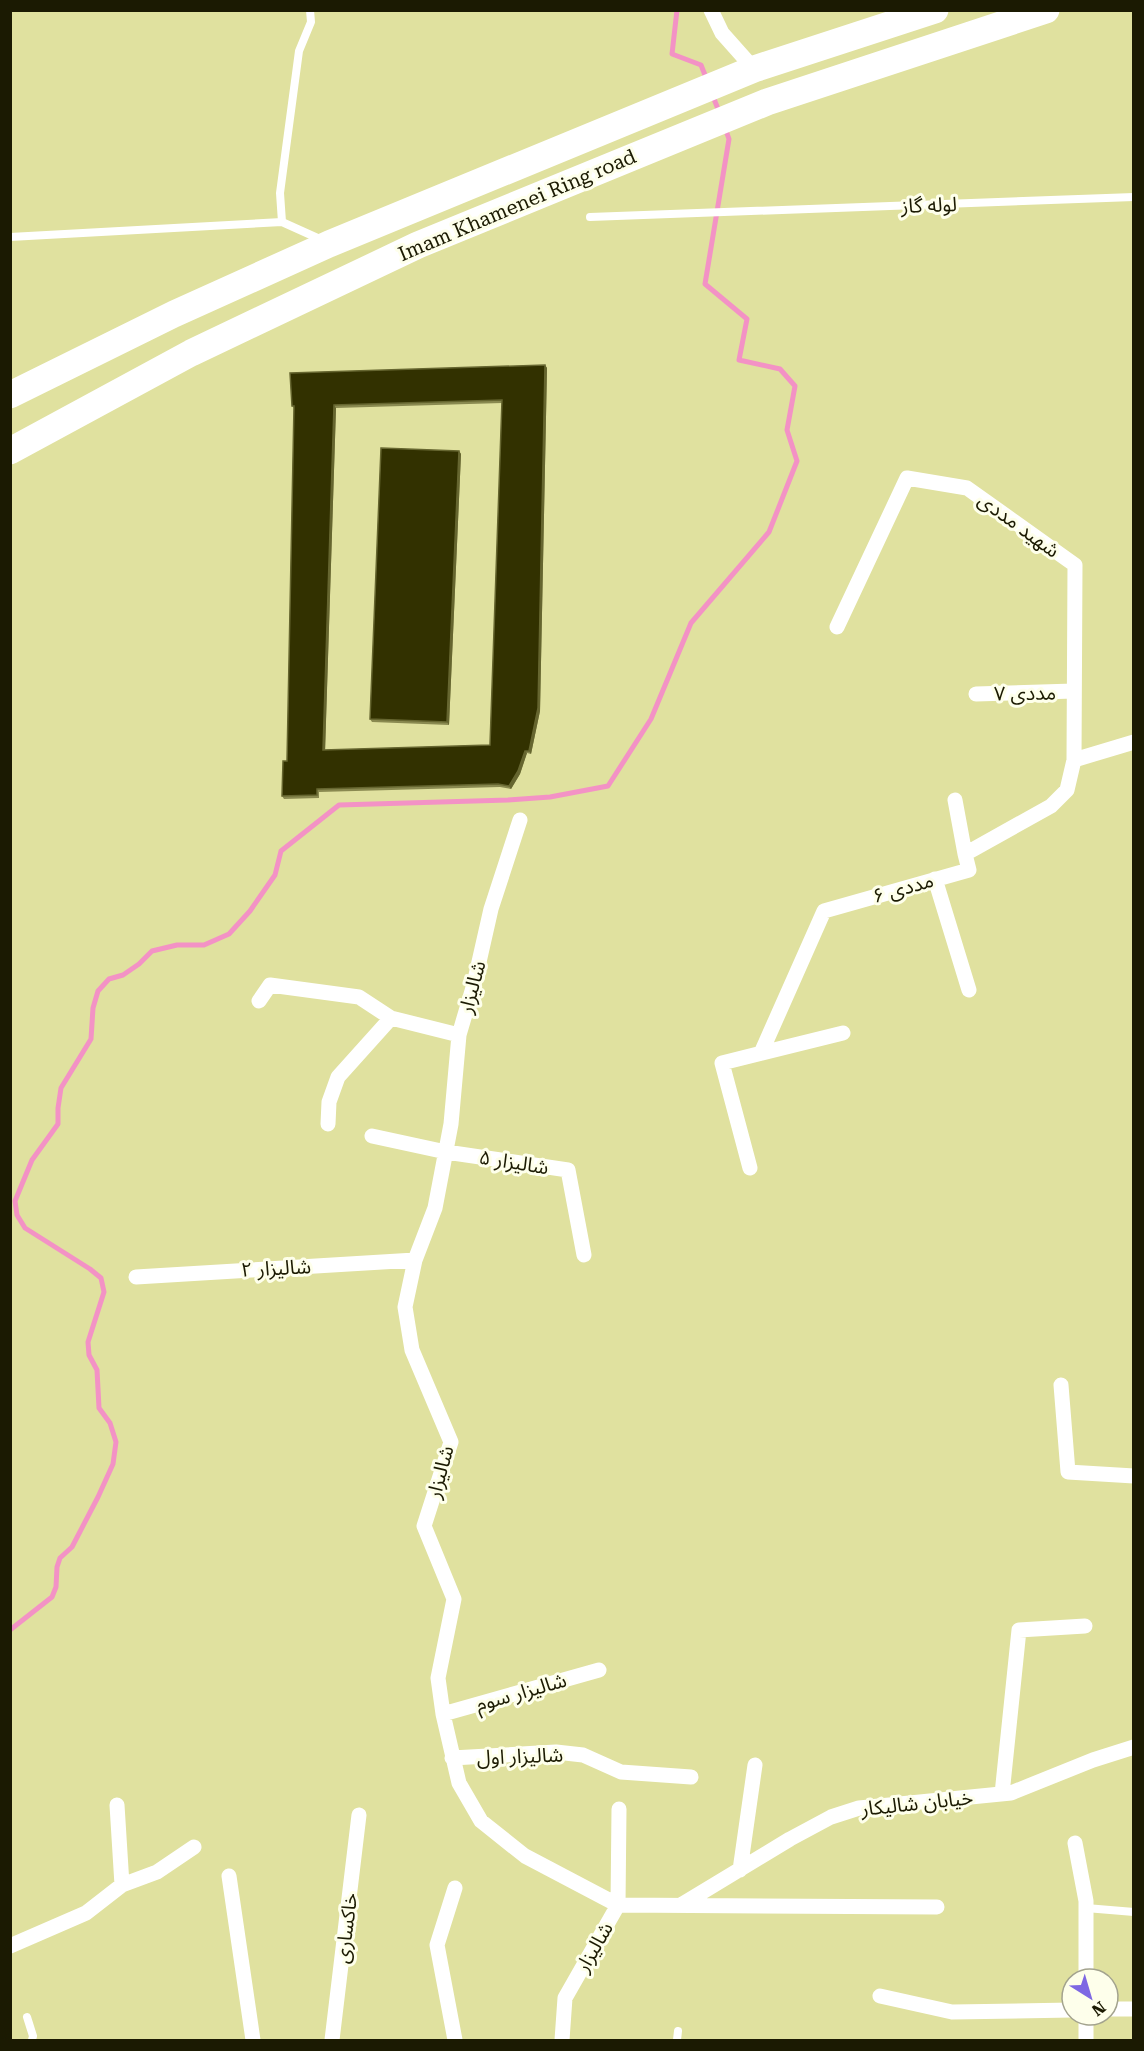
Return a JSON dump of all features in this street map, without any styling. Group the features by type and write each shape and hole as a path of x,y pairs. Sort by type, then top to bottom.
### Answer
{"highway":[{"name":"Imam Khamenei Ring road","path":"10,395 174,314 329,244 754,69 935,10"},
{"name":"Imam Khamenei Ring road","path":"10,452 191,353 418,245 766,102 1046,10"}],"street":[{"path":"711,10 722,33 754,69"},
{"name":"شهید مددی","path":"837,627 907,478 967,488 1075,565 1074,760"},
{"name":"مددی ۷","path":"976,694 1074,691"},
{"path":"955,800 966,854 1051,806 1067,790 1074,760 1134,742"},
{"name":"شالیزار","path":"520,820 491,909 474,984 459,1035 451,1124 435,1208 415,1260 405,1307 412,1350 451,1442 424,1527 454,1599 438,1678 442,1714 459,1783 481,1821 525,1856 618,1905 565,1998 562,2040"},
{"name":"مددی ۶","path":"761,1053 824,910 969,870 966,854"},
{"path":"935,879 969,990"},
{"path":"259,1001 270,985 359,996 392,1018 459,1035"},
{"path":"328,1124 329,1101 338,1077 392,1018"},
{"path":"750,1168 722,1063 843,1033"},
{"path":"372,1136 446,1152"},
{"name":"شالیزار ۵","path":"446,1152 568,1170 584,1255"},
{"name":"شالیزار ۲","path":"136,1277 415,1260"},
{"path":"1061,1385 1068,1472 1134,1476"},
{"path":"1002,1794 1019,1630 1085,1626"},
{"name":"شالیزار سوم","path":"442,1714 599,1670"},
{"name":"خیابان شالیکار","path":"681,1905 831,1817 859,1808 1011,1793 1093,1760 1134,1747"},
{"name":"شالیزار اول","path":"452,1758 556,1752 583,1755 621,1772 691,1776"},
{"path":"740,1870 754,1765"},
{"path":"117,1805 122,1885"},
{"path":"619,1809 618,1905 937,1907"},
{"name":"خاکساری","path":"332,2040 359,1815"},
{"path":"1074,1843 1086,1908 1086,1967"},
{"path":"10,1946 86,1913 122,1885 156,1872 194,1847"},
{"path":"229,1876 253,2040"},
{"path":"455,1888 437,1945 455,2040"},
{"path":"880,1996 952,2012 1060,2010"}],"lane":[{"path":"282,222 280,193 299,51 311,22 310,10"},
{"name":"لوله گاز","path":"590,217 1134,197"},
{"path":"10,237 282,222 329,244"},
{"path":"1086,1908 1134,1912"},
{"path":"27,2017 33,2036 32,2040"},
{"path":"677,2040 678,2031"}],"building":[{"path":"545,365 538,708 529,751 525,751 518,771 509,786 498,784 317,789 317,795 282,796 283,761 287,761 294,406 292,406 290,373","holes":["502,400 490,745 323,750 334,405"]},
{"path":"381,448 459,451 447,722 370,719"}],"waterway":[{"path":"677,10 672,54 701,65 707,80"},
{"path":"712,94 720,114"},
{"path":"10,1630 52,1597 56,1587 60,1558 72,1547 113,1464 116,1442 110,1423 99,1408 97,1370 89,1355 88,1342 104,1292 101,1278 25,1228 17,1215 15,1201 32,1160 58,1124 61,1088 91,1039 93,1008 98,991 109,979 123,975 152,951 177,945 204,945 229,934 250,911 275,875 281,851 339,805 508,800 550,797 608,786 651,719 691,623 769,532 797,461 787,430 795,386 780,369 739,360 747,319 705,284 729,139 725,128"}]}
